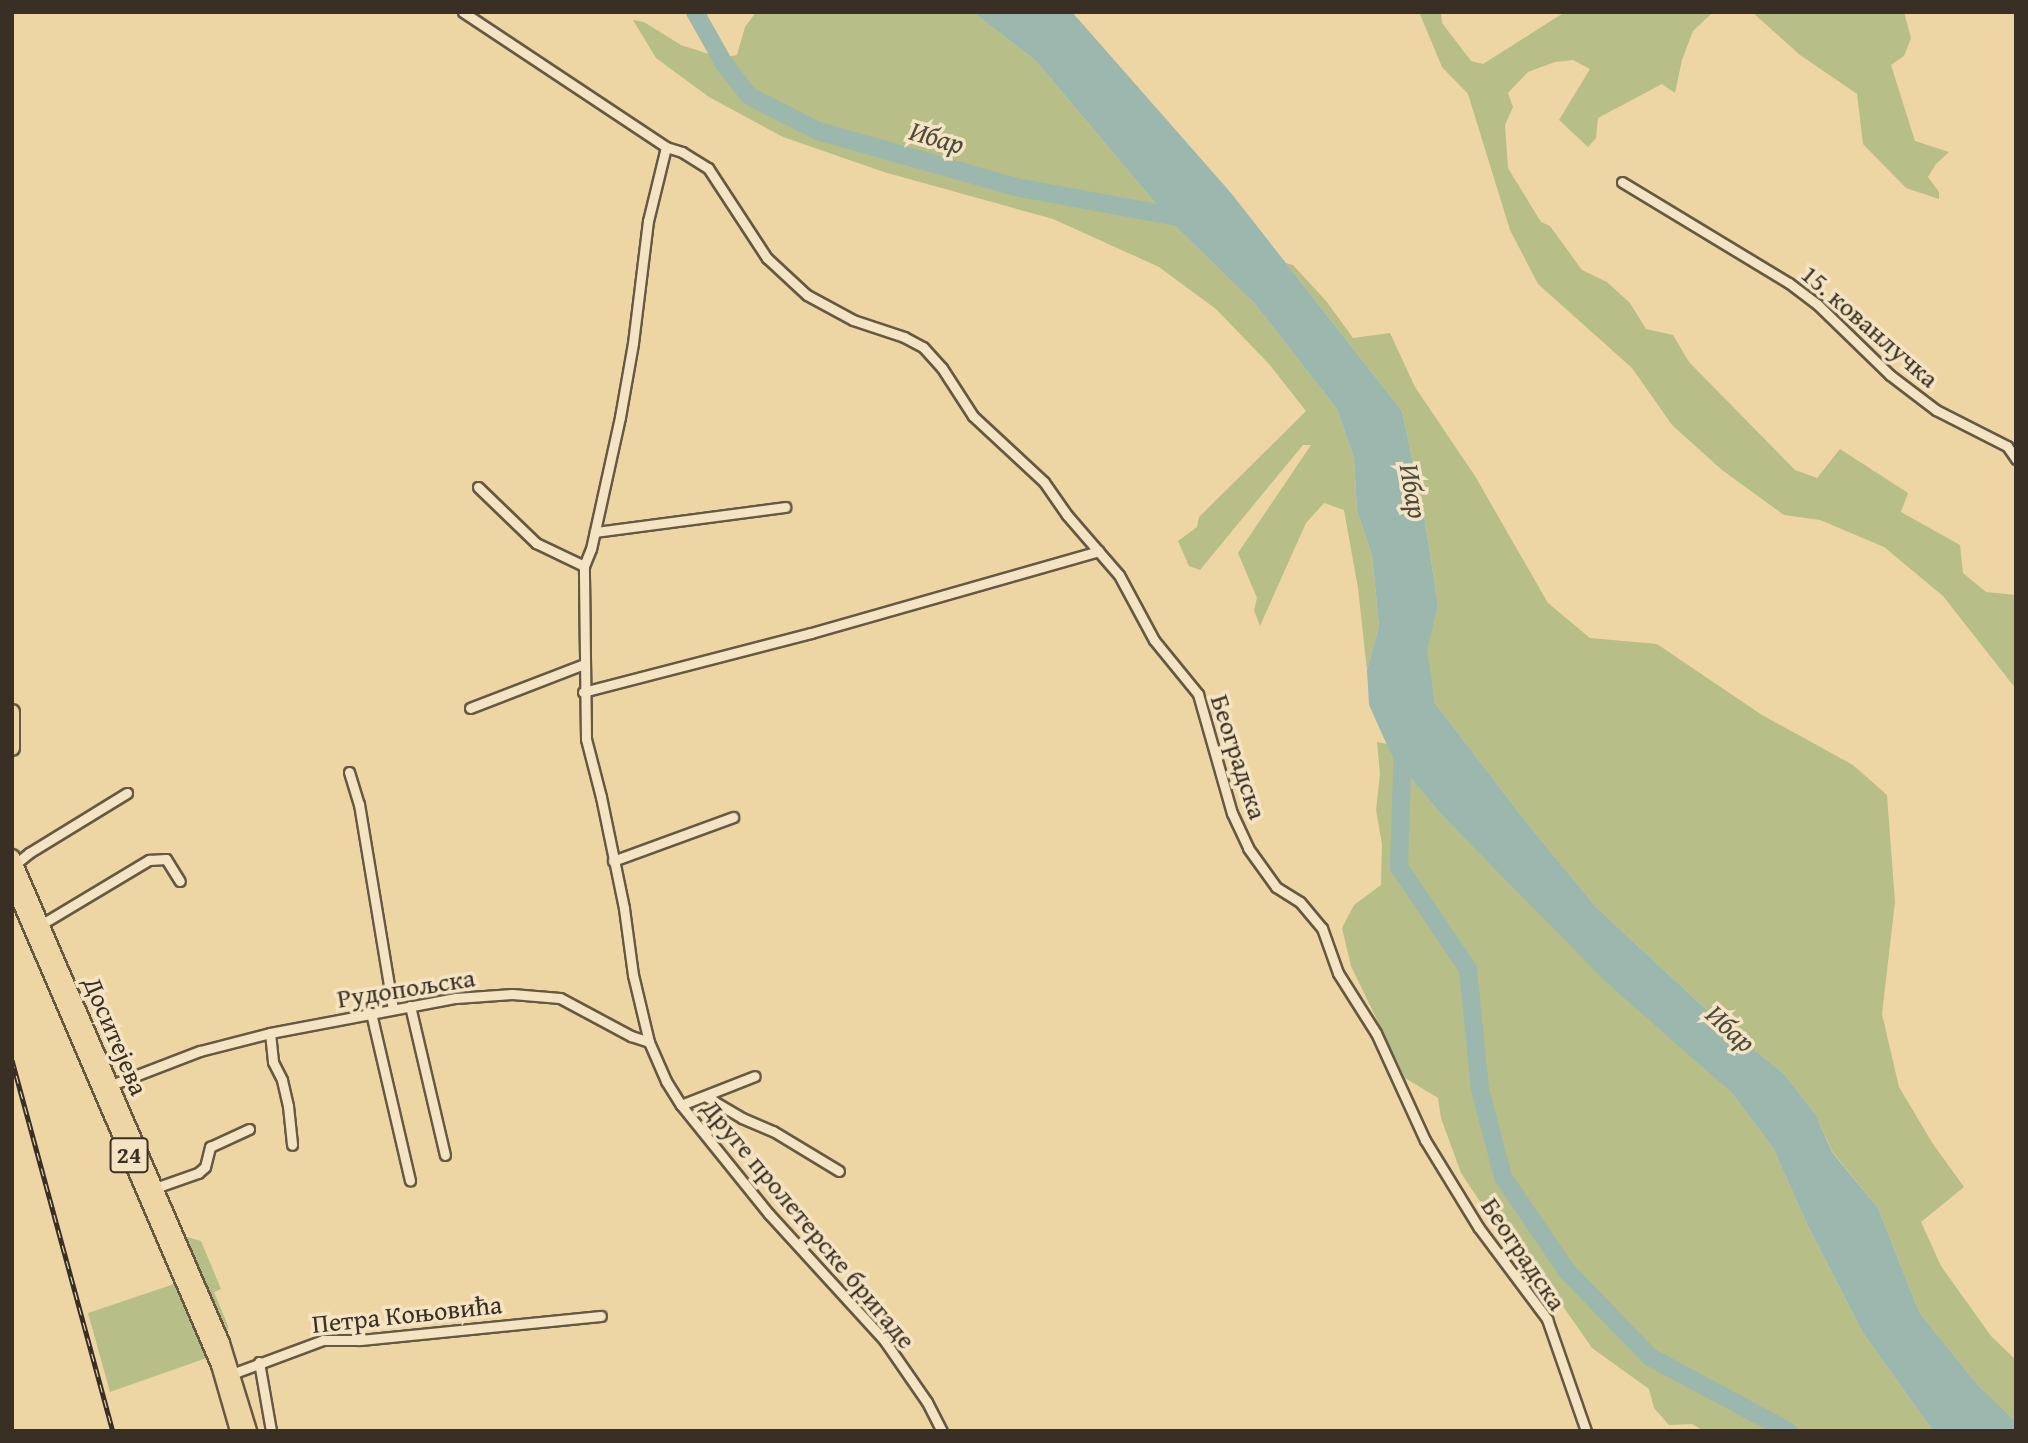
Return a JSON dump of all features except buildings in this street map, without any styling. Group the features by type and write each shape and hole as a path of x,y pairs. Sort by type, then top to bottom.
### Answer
{"main road":[{"path":"12,712 12,748"},
{"name":"Доситејева","path":"13,863 37,927 228,1375 238,1431"},
{"name":"Доситејева","path":"12,883 37,927"},
{"name":"Доситејева","path":"106,1087 155,1188 249,1431"}],"street":[{"name":"Београдска","path":"463,12 666,148 682,152 708,167 719,180 749,233 787,280 833,311 923,347 943,368 973,416 1038,475 1067,515 1099,551 1133,597 1154,640 1198,694 1232,813 1248,848 1276,887 1300,902 1322,928 1338,973 1376,1034 1424,1140 1479,1228 1547,1319 1586,1431"},
{"path":"649,1042 633,975 624,908 586,738 583,692 584,566 595,532 634,343 648,221 666,148"},
{"name":"15. кованлучка","path":"1622,182 1789,283 1817,304 1889,375 1936,410 2007,446 2016,459"},
{"path":"478,487 536,543 584,566"},
{"path":"595,532 785,507"},
{"path":"583,692 811,633 1099,551"},
{"path":"470,708 584,664"},
{"path":"349,772 359,804 393,1009"},
{"path":"13,863 127,793"},
{"path":"613,861 733,817"},
{"path":"37,927 149,860 166,859 180,881"},
{"name":"Рудопољска","path":"106,1087 200,1051 270,1033 456,998 512,994 560,998 631,1037 649,1042"},
{"path":"410,1006 445,1155"},
{"path":"371,1013 410,1181"},
{"path":"270,1033 274,1062 282,1080 288,1106 292,1145"},
{"name":"Друге пролетерске бригаде","path":"649,1042 666,1081 681,1105 769,1214 884,1340 928,1402 942,1431"},
{"path":"681,1105 755,1076"},
{"path":"705,1096 803,1147 839,1171"},
{"path":"155,1188 198,1172 205,1167 210,1147 249,1129"},
{"name":"Петра Коњовића","path":"228,1375 323,1339 360,1340 601,1316"},
{"path":"259,1362 271,1431"}],"green space":[{"path":"756,12 973,12 1036,61 1173,224 1255,304 1337,409 1354,458 1357,511 1372,555 1379,626 1367,670 1358,588 1344,510 1324,503 1306,523 1260,626 1254,610 1257,598 1238,553 1311,445 1303,445 1200,570 1189,566 1178,541 1197,527 1199,517 1306,411 1269,364 1216,309 1159,267 1053,219 884,172 783,137 709,97 656,58 633,20 644,22 681,45 721,58 737,55 745,27"},
{"path":"1419,12 1441,12 1442,23 1471,61 1483,64 1565,12 1713,12 1693,31 1682,60 1675,93 1662,84 1598,118 1596,138 1588,147 1559,120 1590,69 1573,60 1555,62 1528,72 1508,93 1513,107 1505,125 1508,168 1541,222 1550,226 1582,270 1607,282 1630,303 1646,329 1673,335 1689,362 1795,470 1817,478 1840,449 1908,493 1901,512 1960,545 1963,573 1986,592 2016,595 2016,689 1943,596 1884,547 1820,520 1784,515 1722,470 1672,425 1632,368 1538,284 1510,230 1468,94 1442,67"},
{"path":"1752,12 1904,12 1911,38 1904,56 1891,65 1915,141 1949,152 1936,164 1928,177 1939,192 1939,199 1906,188 1863,144 1857,94 1800,55"},
{"path":"1286,263 1293,265 1327,302 1353,338 1390,333 1415,387 1475,476 1548,603 1590,638 1657,644 1762,715 1853,765 1887,795 1895,902 1882,1014 1899,1087 1933,1144 1964,1187 1921,1222 1941,1266 1991,1336 2016,1360 2016,1422 1976,1383 1919,1312 1878,1208 1832,1151 1816,1115 1784,1074 1711,1014 1596,907 1526,822 1435,703 1426,650 1438,605 1424,515 1402,411"},
{"path":"1377,742 1387,744 1392,756 1440,813 1502,875 1731,1092 1773,1148 1808,1226 1863,1333 1933,1431 1704,1431 1692,1424 1669,1425 1654,1408 1649,1389 1592,1348 1551,1289 1524,1268 1461,1173 1441,1118 1438,1098 1405,1078 1351,966 1342,928 1354,905 1381,885 1382,844 1376,810 1380,774"},
{"path":"184,1236 201,1241 221,1289 214,1292 228,1326 227,1332"},
{"path":"183,1281 215,1355 110,1392 88,1313"}],"water":[{"path":"973,12 1072,12 1231,193 1402,411 1424,515 1438,605 1427,650 1435,703 1526,822 1596,907 1711,1014 1784,1074 1816,1115 1832,1152 1878,1208 1919,1312 1976,1383 2016,1422 2016,1431 1933,1431 1863,1333 1808,1226 1773,1148 1731,1092 1606,982 1440,813 1392,756 1369,705 1367,670 1379,626 1372,555 1357,511 1354,458 1337,409 1255,304 1173,224 1036,61"}],"waterway":[{"name":"Ибар","path":"695,12 725,65 749,96 818,131 1016,187 1188,219"},
{"name":"Ибар","path":"1403,744 1399,867 1468,969 1480,1089 1503,1177 1567,1271 1650,1357 1788,1431"}],"railway":[{"path":"12,1060 113,1431"}]}
